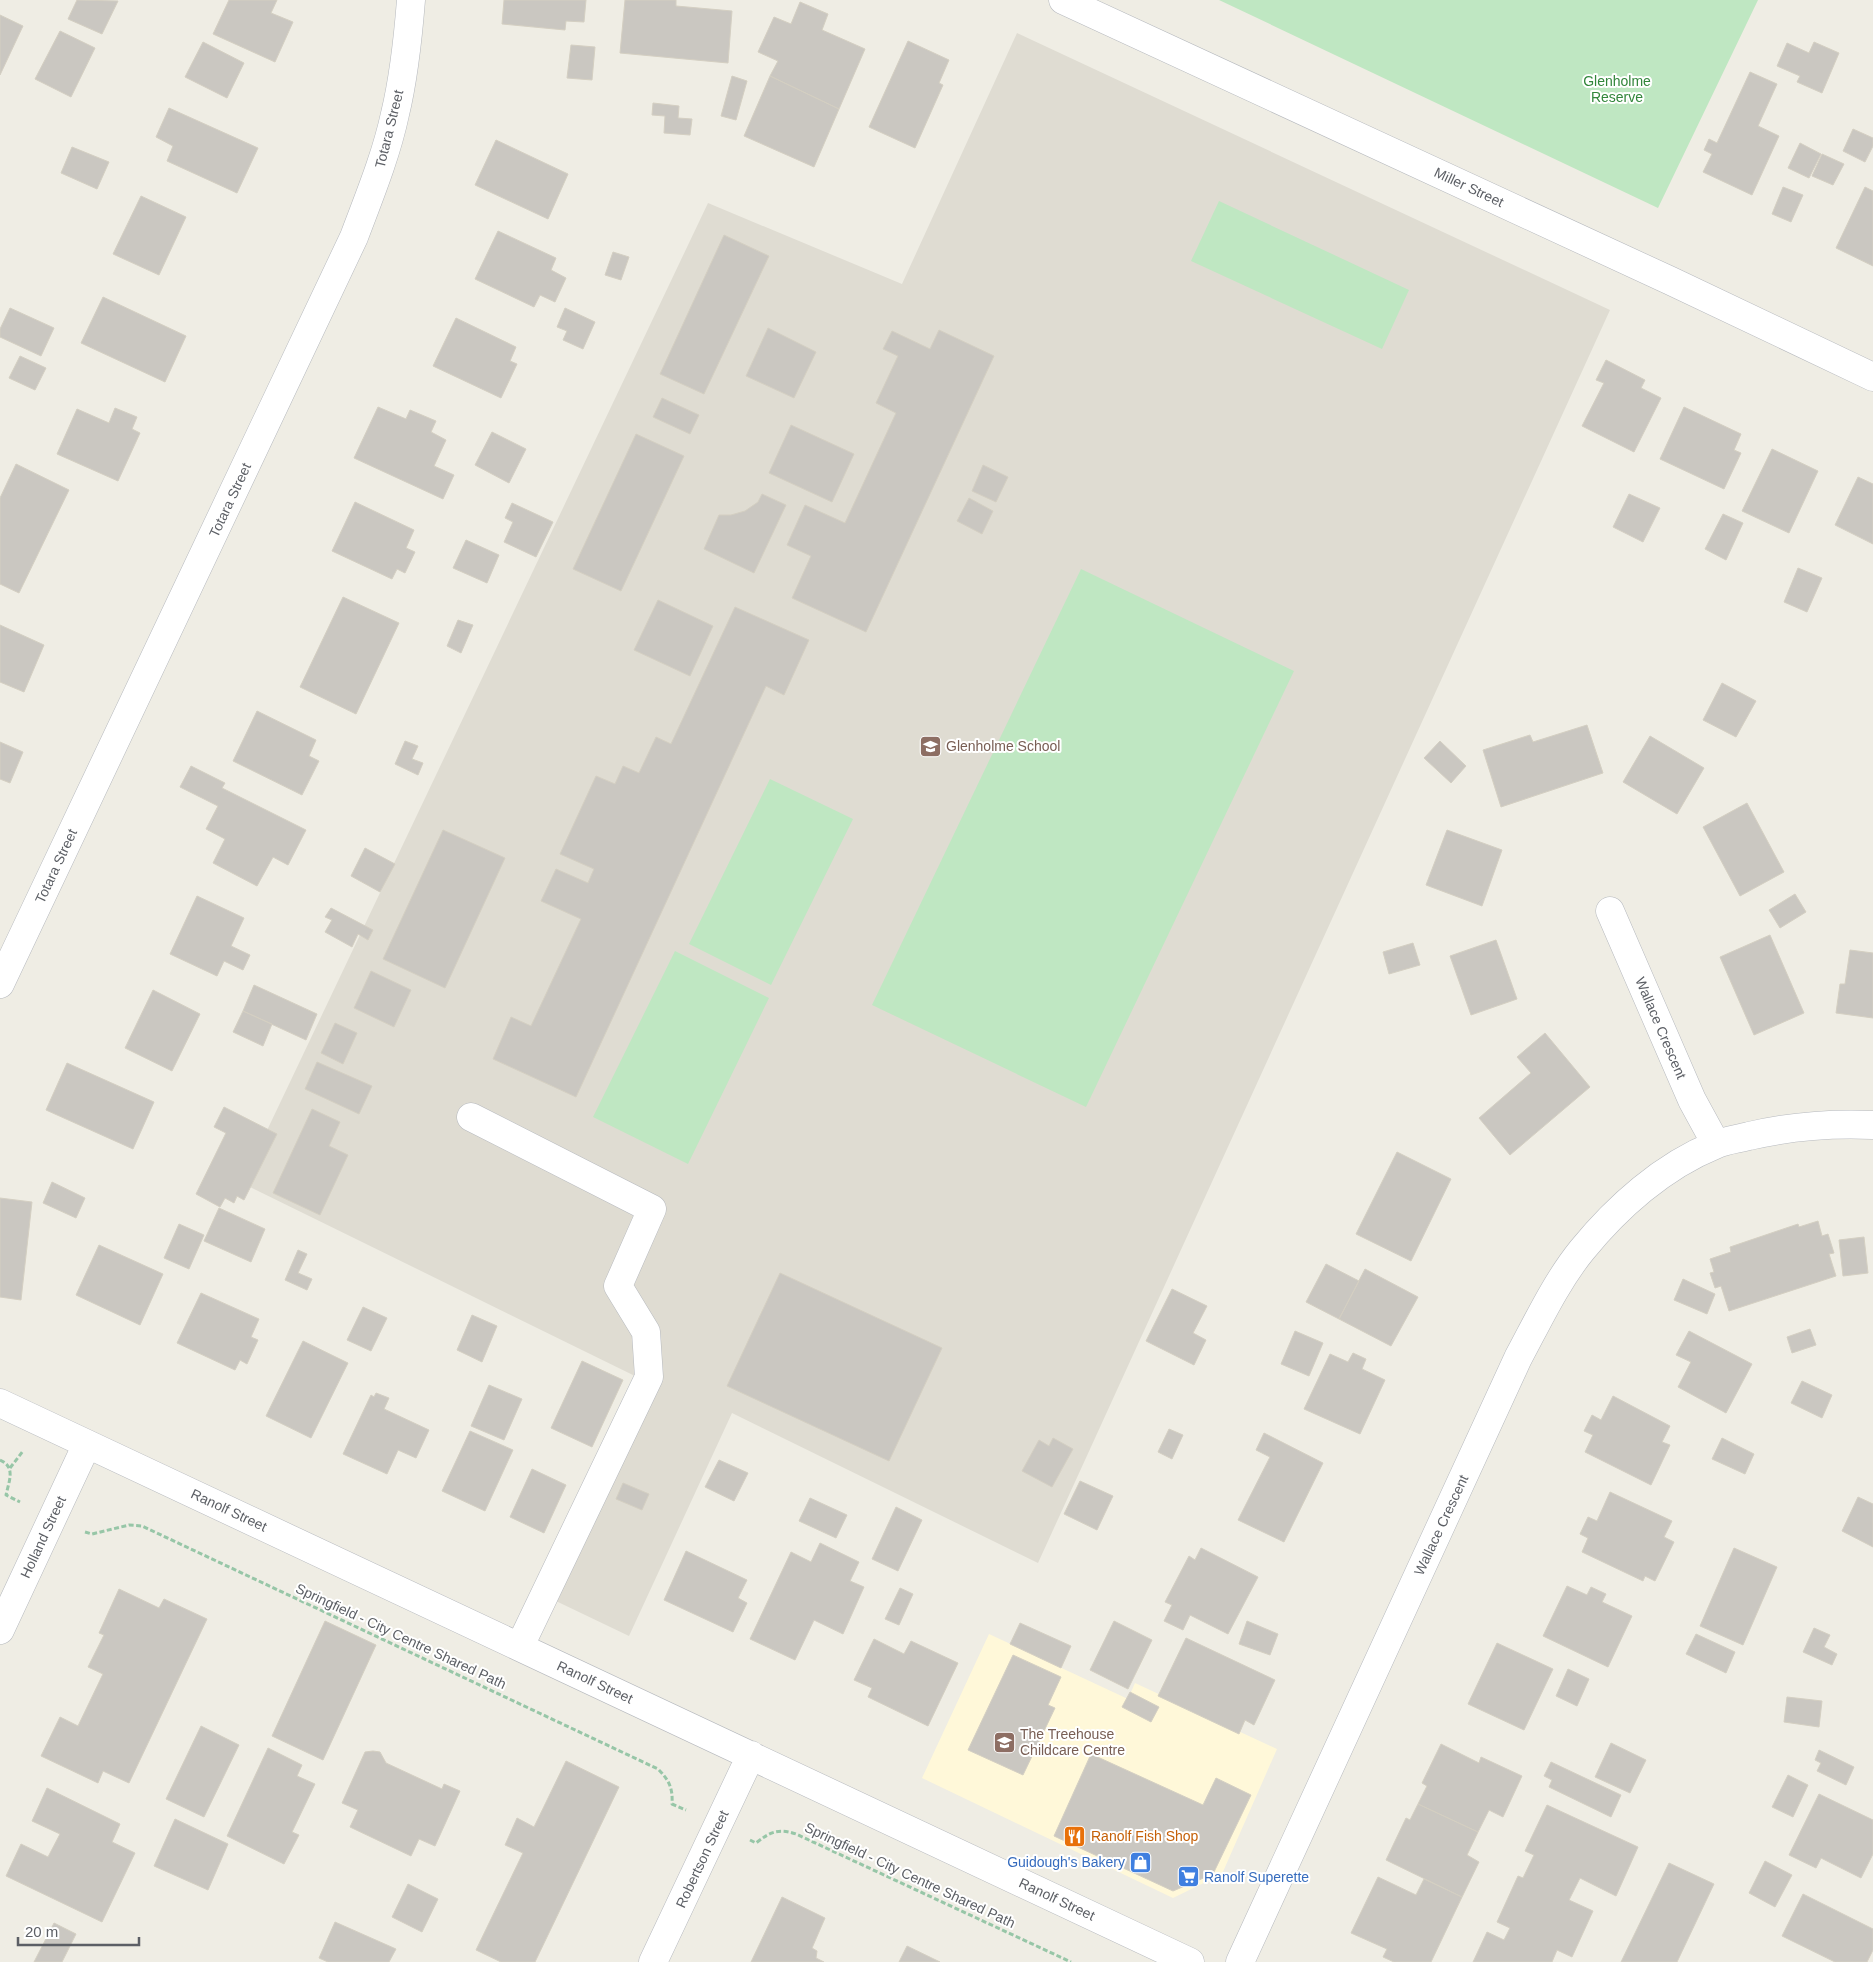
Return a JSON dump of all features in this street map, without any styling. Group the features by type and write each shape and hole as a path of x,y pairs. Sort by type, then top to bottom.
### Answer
{"street":[{"name":"Totara Street","path":"0,984 354,238 380,170 395,114 407,44 411,0"},
{"name":"Miller Street","path":"1063,0 1873,376"},
{"name":"Wallace Crescent","path":"1610,911 1692,1100 1716,1144"},
{"path":"470,1117 652,1209 618,1286 646,1332 649,1377 520,1646"},
{"name":"Wallace Crescent","path":"1240,1962 1514,1367 1550,1299 1582,1251 1620,1207 1670,1170 1716,1144 1788,1127 1837,1123 1873,1125"},
{"name":"Ranolf Street","path":"0,1403 1190,1962"},
{"name":"Holland Street","path":"0,1630 87,1444"},
{"name":"Robertson Street","path":"653,1962 751,1755"}],"path":[{"path":"10,1468 20,1458 26,1445"},
{"path":"0,1460 7,1463 10,1468 11,1475 6,1495 24,1504"},
{"name":"Springfield - City Centre Shared Path","path":"80,1529 92,1534 129,1525 142,1526 658,1769 668,1778 672,1790 672,1804 693,1814"},
{"name":"Springfield - City Centre Shared Path","path":"748,1839 756,1843 770,1832 782,1829 796,1834 1071,1962"}],"shaded area":[{"name":"Glenholme School","path":"1017,33 1610,310 1038,1563 732,1413 629,1636 535,1591 637,1377 242,1183 708,203 902,284"},
{"path":"989,1634 1128,1699 1135,1683 1277,1749 1222,1874 1173,1898 922,1778"}],"green space":[{"name":"Glenholme Reserve","path":"1219,0 1758,0 1658,208"},
{"path":"1219,201 1409,290 1382,349 1191,261"},
{"path":"1081,569 1294,671 1086,1107 872,1005"},
{"path":"770,779 853,819 771,985 689,944"},
{"path":"675,951 769,998 688,1164 593,1117"}],"building":[{"path":"77,0 118,1 102,34 68,19"},
{"path":"229,0 277,0 271,13 293,22 275,62 213,34"},
{"path":"504,0 586,0 584,22 566,21 565,30 502,24"},
{"path":"625,0 676,0 676,6 732,11 728,63 620,53"},
{"path":"800,2 828,14 822,30 865,49 839,109 770,76 778,61 758,52 774,17 791,24"},
{"path":"0,15 23,26 0,75"},
{"path":"60,31 95,48 71,97 35,79"},
{"path":"908,41 949,60 939,83 943,85 915,148 869,127"},
{"path":"203,42 244,63 227,98 185,77"},
{"path":"1814,42 1839,53 1822,93 1797,82 1800,76 1777,66 1787,43 1809,53"},
{"path":"571,45 595,47 592,80 567,78"},
{"path":"1750,72 1777,84 1758,126 1779,136 1752,195 1703,172 1712,154 1704,150 1709,139 1717,143"},
{"path":"732,76 747,81 736,120 721,116"},
{"path":"770,76 839,109 814,167 744,136"},
{"path":"653,103 679,106 678,118 692,119 690,135 664,133 665,116 652,115"},
{"path":"169,108 258,148 237,193 167,161 173,146 156,137"},
{"path":"1853,129 1873,138 1873,146 1865,162 1843,151"},
{"path":"496,140 568,174 548,219 475,185"},
{"path":"1800,143 1821,154 1809,178 1788,168"},
{"path":"72,147 109,162 97,189 61,173"},
{"path":"1822,154 1844,164 1833,185 1812,176"},
{"path":"1783,187 1803,195 1791,222 1772,214"},
{"path":"1865,187 1873,191 1873,266 1836,248"},
{"path":"141,196 186,217 159,275 113,254"},
{"path":"498,231 556,258 551,270 566,278 555,302 540,295 534,307 475,279"},
{"path":"724,235 769,256 704,394 660,374"},
{"path":"613,252 629,257 621,280 605,275"},
{"path":"103,297 186,336 165,382 81,343"},
{"path":"10,308 54,328 41,356 0,337 0,329"},
{"path":"565,308 595,322 583,349 563,340 567,331 557,327"},
{"path":"456,318 516,347 510,361 517,364 501,398 433,366"},
{"path":"768,328 816,352 794,398 746,376"},
{"path":"939,330 994,356 866,632 792,598 811,556 787,545 805,505 845,523 896,413 876,403 898,356 883,349 892,331 930,349"},
{"path":"20,356 46,368 35,390 9,378"},
{"path":"1606,360 1645,380 1641,388 1661,398 1634,452 1582,426 1604,383 1596,380"},
{"path":"662,398 699,415 690,434 653,417"},
{"path":"378,407 406,419 410,410 436,421 431,432 446,440 434,466 454,475 443,499 354,458"},
{"path":"1684,407 1741,434 1734,450 1741,453 1724,489 1660,459"},
{"path":"115,408 137,417 132,429 140,433 118,481 57,454 77,409 109,423"},
{"path":"791,425 854,454 832,502 769,473"},
{"path":"492,432 526,449 509,483 475,465"},
{"path":"636,434 684,456 621,591 573,569"},
{"path":"1772,449 1818,471 1789,533 1742,511"},
{"path":"16,464 69,490 19,593 0,584 0,498"},
{"path":"983,465 1008,477 996,502 972,491"},
{"path":"1858,477 1873,484 1873,544 1835,525"},
{"path":"762,494 786,505 754,573 704,549 719,515 731,515 745,511 758,502"},
{"path":"1629,494 1660,508 1643,542 1613,527"},
{"path":"969,498 993,511 982,534 957,521"},
{"path":"355,502 414,530 406,548 415,552 405,573 397,569 392,579 332,551"},
{"path":"512,503 553,522 536,557 504,542 513,522 505,518"},
{"path":"1723,514 1743,523 1726,560 1705,549"},
{"path":"466,540 499,555 487,583 453,568"},
{"path":"1798,568 1822,578 1807,612 1784,602"},
{"path":"343,597 399,623 356,714 300,687"},
{"path":"658,600 713,626 690,676 634,650"},
{"path":"735,607 809,640 784,695 766,686 576,1097 493,1059 511,1017 531,1026 581,919 541,901 556,869 588,883 594,869 560,854 596,776 615,784 623,766 639,773 656,737 671,744"},
{"path":"458,620 473,625 461,653 447,646"},
{"path":"0,625 44,645 24,692 0,682"},
{"path":"1722,683 1756,701 1736,737 1703,720"},
{"path":"257,711 316,740 309,756 319,761 302,795 233,761"},
{"path":"1587,725 1603,773 1501,807 1483,750 1530,735 1533,742"},
{"path":"1650,736 1704,768 1677,814 1623,782"},
{"path":"405,741 418,746 412,759 423,763 418,775 395,764"},
{"path":"1440,741 1466,766 1451,783 1424,758"},
{"path":"0,742 23,752 10,783 0,779"},
{"path":"191,766 225,783 222,788 306,830 288,865 273,857 257,886 213,863 225,839 206,829 218,806 180,787"},
{"path":"1747,803 1784,872 1740,896 1703,827"},
{"path":"443,830 505,858 445,988 383,959"},
{"path":"1447,830 1502,850 1482,906 1426,885"},
{"path":"365,848 395,864 380,892 351,876"},
{"path":"1795,894 1806,912 1780,928 1769,910"},
{"path":"197,896 244,918 231,946 250,955 243,970 224,961 217,976 170,954"},
{"path":"331,908 373,930 368,940 358,934 352,947 325,932 332,920 325,917"},
{"path":"1770,935 1804,1013 1754,1035 1720,957"},
{"path":"1496,940 1517,999 1471,1015 1450,956"},
{"path":"1413,943 1420,965 1389,974 1383,952"},
{"path":"1850,950 1873,953 1873,1018 1836,1013 1840,984 1845,984"},
{"path":"371,971 411,990 394,1027 354,1008"},
{"path":"254,985 317,1014 306,1040 243,1011"},
{"path":"153,990 200,1014 172,1071 125,1048"},
{"path":"243,1011 272,1024 263,1046 233,1032"},
{"path":"335,1023 357,1033 343,1064 321,1053"},
{"path":"1545,1033 1590,1087 1510,1155 1479,1118 1531,1073 1517,1057"},
{"path":"317,1062 372,1086 359,1114 305,1089"},
{"path":"67,1063 154,1102 133,1149 46,1110"},
{"path":"224,1107 277,1134 244,1200 237,1196 234,1203 225,1198 220,1207 196,1194 226,1133 214,1127"},
{"path":"312,1109 340,1122 329,1146 348,1155 320,1215 273,1193"},
{"path":"1397,1152 1451,1179 1411,1261 1356,1234"},
{"path":"52,1182 85,1198 76,1218 43,1203"},
{"path":"0,1198 32,1202 21,1300 0,1297"},
{"path":"219,1208 265,1229 251,1262 204,1241"},
{"path":"1818,1221 1822,1236 1828,1234 1834,1253 1829,1254 1836,1276 1729,1311 1721,1286 1715,1288 1710,1273 1714,1272 1710,1259 1731,1252 1730,1247 1798,1224 1799,1227"},
{"path":"179,1224 204,1235 189,1269 164,1258"},
{"path":"1864,1237 1868,1273 1843,1276 1839,1240"},
{"path":"99,1245 163,1274 140,1325 76,1295"},
{"path":"298,1250 307,1254 298,1273 312,1279 307,1290 285,1280"},
{"path":"1326,1264 1359,1281 1339,1319 1306,1302"},
{"path":"1365,1269 1418,1297 1391,1346 1339,1319"},
{"path":"780,1273 942,1348 889,1461 727,1386"},
{"path":"1683,1279 1715,1294 1707,1314 1674,1300"},
{"path":"1172,1289 1207,1306 1193,1333 1206,1340 1194,1365 1146,1341"},
{"path":"201,1293 259,1319 251,1337 258,1340 247,1364 240,1360 235,1370 177,1343"},
{"path":"363,1307 387,1318 371,1351 347,1340"},
{"path":"472,1315 497,1326 482,1362 457,1350"},
{"path":"1810,1329 1816,1345 1792,1353 1787,1337"},
{"path":"1295,1331 1323,1343 1309,1376 1281,1364"},
{"path":"1689,1331 1752,1364 1726,1413 1678,1387 1691,1362 1676,1355"},
{"path":"303,1341 348,1363 311,1438 266,1416"},
{"path":"1353,1353 1366,1359 1362,1369 1385,1380 1360,1434 1304,1409 1330,1354 1348,1362"},
{"path":"582,1361 623,1380 592,1447 551,1428"},
{"path":"1802,1381 1832,1395 1822,1418 1791,1403"},
{"path":"489,1385 522,1399 504,1440 471,1426"},
{"path":"376,1393 389,1398 384,1409 429,1430 416,1458 398,1450 387,1474 343,1454 371,1395 374,1397"},
{"path":"1613,1396 1670,1426 1662,1442 1670,1445 1651,1485 1585,1452 1593,1435 1584,1431 1592,1415 1601,1420"},
{"path":"1169,1429 1183,1435 1172,1459 1158,1452"},
{"path":"470,1431 513,1450 485,1511 442,1491"},
{"path":"1264,1433 1323,1463 1284,1542 1238,1520 1270,1457 1256,1450"},
{"path":"1053,1438 1073,1449 1052,1487 1022,1471 1039,1440 1049,1446"},
{"path":"1722,1438 1754,1454 1745,1474 1712,1459"},
{"path":"719,1460 748,1473 734,1501 705,1487"},
{"path":"532,1469 566,1485 544,1533 510,1517"},
{"path":"1080,1481 1113,1496 1097,1530 1064,1514"},
{"path":"623,1483 649,1494 642,1510 616,1499"},
{"path":"1610,1492 1672,1521 1664,1537 1674,1542 1655,1581 1645,1576 1643,1581 1582,1552 1588,1538 1580,1534 1588,1517 1597,1521"},
{"path":"1858,1497 1873,1504 1873,1547 1842,1531"},
{"path":"810,1498 847,1515 836,1538 799,1521"},
{"path":"896,1507 922,1520 898,1571 872,1559"},
{"path":"820,1543 859,1562 850,1581 864,1587 843,1634 814,1620 795,1660 750,1639 791,1552 811,1562"},
{"path":"1201,1548 1258,1577 1228,1634 1190,1615 1183,1630 1164,1621 1172,1605 1165,1602 1189,1556 1195,1560"},
{"path":"1734,1548 1777,1567 1743,1645 1700,1626"},
{"path":"686,1551 747,1580 738,1598 747,1603 733,1632 664,1600"},
{"path":"1567,1586 1587,1595 1591,1587 1606,1594 1602,1602 1632,1616 1608,1667 1543,1636"},
{"path":"900,1588 913,1594 899,1625 885,1619"},
{"path":"119,1589 159,1608 164,1599 207,1619 129,1783 103,1771 98,1783 41,1756 60,1717 78,1726 103,1674 88,1667 104,1635 99,1633"},
{"path":"325,1621 376,1645 323,1760 272,1736"},
{"path":"1114,1621 1152,1640 1128,1689 1090,1670"},
{"path":"1247,1621 1278,1634 1270,1655 1239,1644"},
{"path":"1020,1623 1071,1646 1061,1668 1010,1644"},
{"path":"1814,1628 1830,1635 1824,1647 1837,1654 1832,1665 1803,1652"},
{"path":"1696,1634 1735,1652 1726,1673 1686,1654"},
{"path":"1186,1638 1275,1680 1254,1725 1245,1720 1239,1734 1158,1696"},
{"path":"874,1639 904,1654 911,1641 958,1663 928,1726 868,1697 872,1688 854,1680"},
{"path":"1497,1643 1553,1669 1524,1730 1468,1704"},
{"path":"1013,1655 1061,1677 1048,1705 1055,1708 1023,1775 968,1750"},
{"path":"1568,1669 1589,1679 1577,1706 1556,1696"},
{"path":"1130,1692 1159,1707 1151,1722 1122,1707"},
{"path":"1787,1697 1822,1701 1819,1727 1784,1722"},
{"path":"201,1726 239,1745 204,1817 166,1799"},
{"path":"1611,1743 1646,1760 1630,1793 1595,1777"},
{"path":"1441,1744 1479,1763 1481,1757 1522,1776 1503,1817 1489,1810 1478,1832 1418,1804 1427,1786 1422,1783"},
{"path":"268,1748 302,1765 297,1776 315,1784 292,1832 299,1835 284,1864 227,1836"},
{"path":"1819,1750 1854,1767 1846,1785 1817,1771 1821,1763 1815,1760"},
{"path":"365,1752 380,1752 386,1763 442,1789 444,1784 460,1791 435,1846 419,1839 411,1856 350,1827 358,1810 342,1803"},
{"path":"1091,1754 1203,1805 1216,1778 1251,1795 1213,1874 1173,1891 1054,1836"},
{"path":"566,1761 619,1787 535,1962 501,1962 476,1950 523,1853 505,1845 517,1818 534,1827"},
{"path":"1551,1762 1621,1795 1611,1817 1549,1787 1552,1780 1544,1776"},
{"path":"1788,1775 1808,1785 1793,1817 1772,1807"},
{"path":"47,1788 120,1824 112,1842 135,1853 102,1922 6,1876 21,1844 48,1857 60,1834 32,1821"},
{"path":"1819,1794 1873,1820 1873,1854 1861,1878 1821,1858 1816,1868 1789,1855"},
{"path":"1418,1804 1478,1832 1467,1855 1479,1862 1462,1897 1386,1860 1406,1818 1410,1820"},
{"path":"1547,1805 1638,1847 1616,1896 1580,1878 1569,1900 1593,1911 1572,1957 1557,1950 1552,1962 1473,1962 1487,1932 1504,1940 1510,1928 1497,1922 1518,1876 1523,1878 1534,1855 1525,1851"},
{"path":"175,1819 228,1844 208,1890 154,1866"},
{"path":"1765,1861 1792,1875 1775,1907 1749,1893"},
{"path":"1669,1863 1714,1884 1677,1962 1621,1962"},
{"path":"1378,1877 1416,1895 1424,1879 1462,1897 1431,1962 1394,1962 1383,1957 1387,1949 1351,1933"},
{"path":"408,1884 438,1899 422,1932 392,1917"},
{"path":"1803,1894 1873,1929 1873,1950 1867,1962 1835,1962 1782,1936"},
{"path":"782,1897 825,1918 812,1948 817,1951 816,1958 824,1962 751,1962"},
{"path":"335,1922 396,1949 389,1962 328,1962 319,1958"},
{"path":"54,1923 76,1934 62,1962 34,1962"},
{"path":"907,1946 940,1962 899,1962"}],"place":[{"name":"Glenholme School","path":"930,746"},
{"name":"The Treehouse Childcare Centre","path":"1004,1742"},
{"name":"Ranolf Fish Shop","path":"1075,1836"},
{"name":"Guidough's Bakery","path":"1141,1862"},
{"name":"Ranolf Superette","path":"1188,1877"}]}
